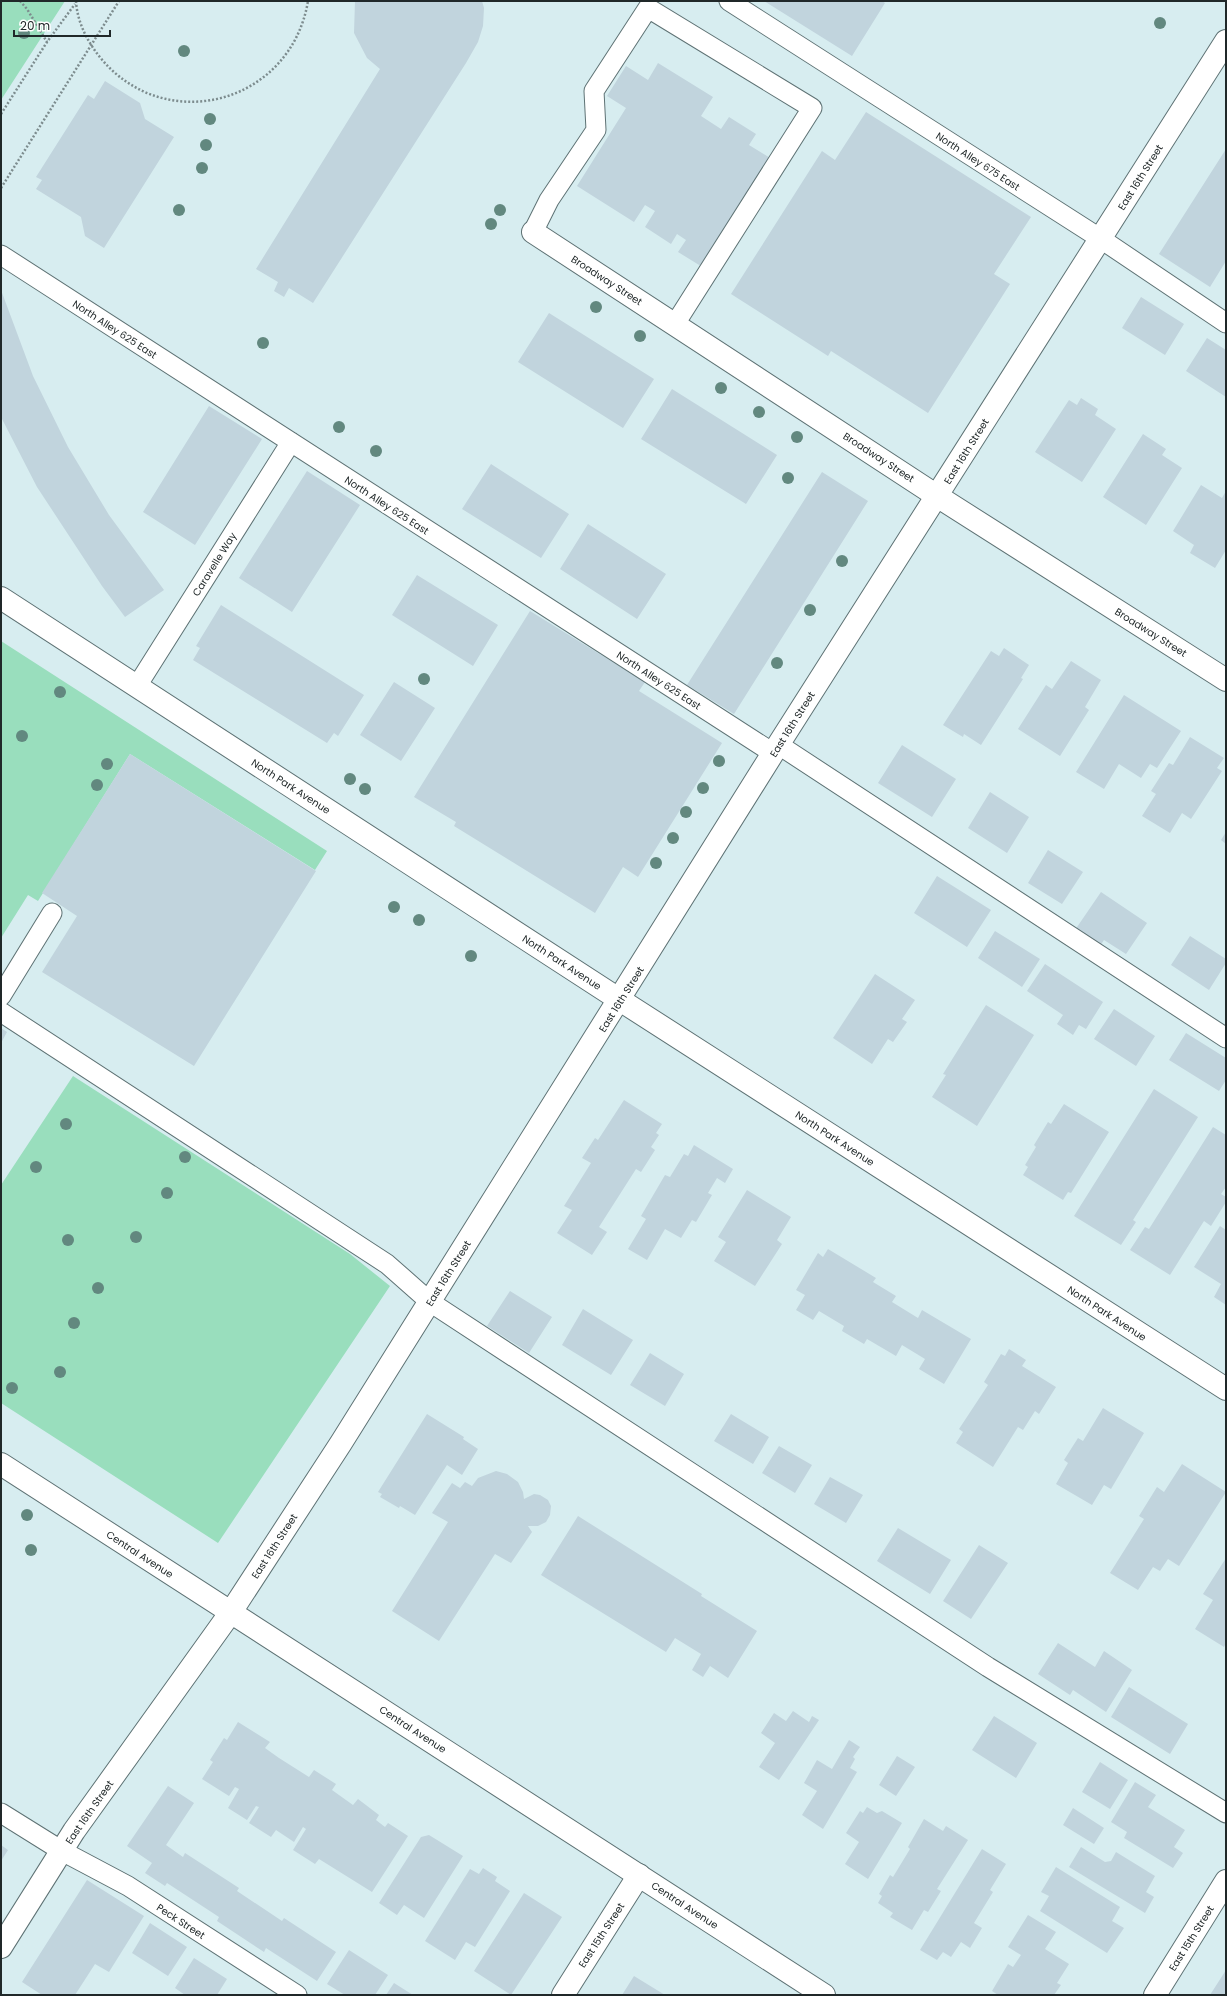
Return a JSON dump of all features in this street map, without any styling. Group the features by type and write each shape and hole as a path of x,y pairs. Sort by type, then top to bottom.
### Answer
{"main road":[{"name":"East 16th Street","path":"1,1947 74,1831 231,1612 430,1302 776,749 1226,41"},
{"name":"Broadway Street","path":"533,232 937,496 1226,680"},
{"name":"North Park Avenue","path":"1,598 620,1000 1226,1389"},
{"name":"Central Avenue","path":"1,1464 824,1995"},
{"name":"East 15th Street","path":"563,1995 639,1875"},
{"name":"East 15th Street","path":"1155,1995 1226,1881"}],"lane":[{"name":"North Alley 675 East","path":"729,1 1101,239 1226,323"},
{"path":"533,232 549,200 596,130 594,90 648,8 812,108 675,324"},
{"name":"North Alley 625 East","path":"1,255 291,442 776,749 1226,1038"},
{"name":"Caravelle Way","path":"137,686 291,442"},
{"path":"1,996 52,913"},
{"path":"1,1012 387,1264 430,1302 988,1667 1226,1813"},
{"name":"Peck Street","path":"1,1813 62,1851 128,1886 297,1995"}],"path":[{"path":"20,1 27,9 47,42"},
{"path":"1,188 119,1"},
{"path":"76,2 82,25 91,46 110,69 134,88 162,99 192,102 223,98 251,87 275,68 293,44 305,16 308,1"},
{"path":"1,114 47,42 76,2"}],"green space":[{"path":"1,1 65,1 1,100"},
{"path":"1,641 327,851 315,870 130,754 38,901 28,895 1,938"},
{"path":"73,1076 350,1254 390,1286 218,1543 1,1403 1,1185"}],"building":[{"path":"355,1 482,1 484,8 483,26 478,42 466,63 313,303 289,288 284,297 274,291 278,282 256,269 380,69 367,58 354,33"},
{"path":"764,1 882,1 885,3 852,56"},
{"path":"658,63 713,97 701,116 721,129 729,117 756,134 749,145 772,159 704,268 678,252 686,240 677,234 671,244 645,227 655,211 645,205 634,222 577,186 626,108 607,96 626,66 648,80"},
{"path":"105,81 140,103 145,119 174,137 104,248 85,236 81,217 36,189 42,180 36,177 88,95 94,99"},
{"path":"866,112 1031,217 994,274 1010,284 928,413 831,351 828,356 731,294 822,151 835,160"},
{"path":"1226,149 1226,261 1210,287 1159,254"},
{"path":"1,290 33,376 68,447 109,515 164,590 125,617 102,586 37,487 1,417"},
{"path":"1141,297 1184,324 1165,355 1122,328"},
{"path":"549,313 654,379 623,428 518,362"},
{"path":"1207,338 1226,350 1226,397 1186,371"},
{"path":"672,389 777,455 746,504 641,439"},
{"path":"1081,398 1098,409 1095,415 1116,429 1082,482 1035,452 1069,400 1077,405"},
{"path":"209,406 262,439 195,545 143,512"},
{"path":"1143,434 1166,449 1162,455 1182,468 1146,525 1103,497"},
{"path":"491,464 569,514 541,558 462,509"},
{"path":"307,471 360,505 292,612 239,578"},
{"path":"822,472 868,501 734,714 687,685"},
{"path":"1201,485 1222,498 1226,491 1226,550 1215,568 1190,553 1194,545 1173,531"},
{"path":"588,524 666,574 637,619 560,569"},
{"path":"417,575 498,625 473,666 392,615"},
{"path":"221,605 364,695 338,736 334,733 327,743 193,660 200,648 196,646"},
{"path":"530,611 645,682 639,691 722,743 638,877 623,867 595,913 454,826 456,822 414,797"},
{"path":"1004,648 1029,665 1021,678 1023,679 981,745 964,734 963,737 943,725 991,651 999,656"},
{"path":"1071,661 1101,680 1085,707 1089,710 1060,756 1018,729 1046,685 1052,689"},
{"path":"394,682 435,708 401,761 360,735"},
{"path":"1124,695 1181,731 1157,768 1150,764 1141,778 1119,764 1104,789 1076,772"},
{"path":"1190,737 1224,758 1217,768 1222,771 1191,819 1182,813 1170,833 1142,816 1156,794 1151,791 1169,763 1173,765"},
{"path":"902,745 956,779 932,817 878,783"},
{"path":"130,754 316,871 194,1066 42,972 77,916 42,893"},
{"path":"990,792 1029,817 1007,853 968,828"},
{"path":"1226,832 1226,844 1221,840"},
{"path":"1048,850 1083,872 1062,904 1028,883"},
{"path":"937,876 991,910 967,947 914,913"},
{"path":"1101,892 1147,923 1126,954 1104,940 1100,946 1075,930"},
{"path":"995,931 1040,959 1022,987 978,958"},
{"path":"1190,936 1226,959 1226,963 1209,990 1171,965"},
{"path":"1045,964 1103,1002 1086,1029 1079,1025 1073,1035 1057,1024 1063,1015 1027,991"},
{"path":"875,974 915,1000 902,1019 907,1022 893,1042 888,1039 872,1064 833,1038"},
{"path":"986,1005 1034,1035 977,1126 932,1097 946,1075 943,1074"},
{"path":"1114,1009 1155,1036 1136,1066 1094,1039"},
{"path":"1,1028 7,1032 1,1043"},
{"path":"1186,1033 1226,1058 1226,1080 1219,1091 1169,1060"},
{"path":"1154,1089 1198,1117 1133,1220 1136,1222 1121,1245 1074,1216"},
{"path":"624,1100 662,1124 656,1133 659,1135 651,1147 655,1150 641,1172 636,1169 599,1227 607,1232 592,1255 557,1233 572,1210 564,1206 591,1163 582,1158 595,1138 598,1140"},
{"path":"1064,1104 1109,1132 1071,1193 1068,1192 1063,1200 1023,1175 1028,1167 1025,1165 1036,1147 1034,1145 1048,1122 1051,1124"},
{"path":"1213,1127 1226,1135 1226,1187 1221,1194 1226,1197 1226,1202 1211,1226 1204,1221 1170,1275 1130,1250 1145,1227 1149,1229"},
{"path":"694,1145 733,1169 725,1183 717,1178 708,1193 712,1195 696,1222 692,1220 681,1238 665,1229 647,1260 628,1249 646,1219 641,1216 665,1175 670,1177 684,1154 688,1156"},
{"path":"747,1190 791,1217 777,1240 782,1244 755,1286 714,1261 726,1242 718,1237"},
{"path":"1220,1226 1226,1230 1226,1305 1214,1297 1221,1284 1194,1267"},
{"path":"828,1249 876,1278 873,1282 896,1296 892,1302 918,1318 922,1310 971,1339 944,1384 919,1369 925,1359 902,1345 896,1356 867,1339 864,1344 842,1331 844,1326 819,1311 813,1320 796,1310 805,1295 796,1290 818,1253 823,1257"},
{"path":"510,1291 552,1317 529,1353 487,1326"},
{"path":"583,1309 633,1340 611,1375 562,1345"},
{"path":"1009,1349 1026,1360 1022,1366 1056,1387 1039,1414 1035,1411 1023,1430 1018,1427 993,1467 956,1443 963,1432 959,1429 988,1385 984,1382 1001,1354 1005,1356"},
{"path":"650,1353 684,1374 665,1406 630,1385"},
{"path":"1103,1408 1144,1433 1111,1489 1104,1485 1092,1505 1056,1484 1068,1463 1064,1460 1078,1438 1083,1441"},
{"path":"427,1414 464,1437 463,1439 478,1449 462,1475 447,1465 415,1515 380,1497 382,1494 378,1492"},
{"path":"731,1414 769,1437 753,1464 714,1441"},
{"path":"779,1446 812,1465 795,1493 762,1473"},
{"path":"1182,1464 1226,1492 1179,1566 1168,1559 1160,1571 1153,1567 1138,1590 1110,1573 1144,1519 1139,1516 1157,1487 1164,1492"},
{"path":"496,1471 507,1474 518,1482 523,1492 524,1499 534,1494 540,1495 548,1500 551,1506 550,1515 546,1522 538,1526 528,1526 532,1532 511,1563 495,1554 439,1641 392,1611 448,1522 432,1513 452,1483 460,1488 465,1482 472,1486 478,1478"},
{"path":"830,1477 863,1495 846,1523 814,1504"},
{"path":"578,1516 702,1594 701,1596 757,1631 728,1678 710,1666 703,1677 692,1670 701,1654 675,1638 666,1652 541,1575"},
{"path":"898,1528 951,1560 930,1594 877,1561"},
{"path":"979,1545 1008,1563 971,1619 943,1601"},
{"path":"1226,1558 1226,1643 1224,1647 1195,1629 1213,1600 1203,1594"},
{"path":"1058,1643 1095,1667 1104,1651 1132,1670 1106,1712 1073,1690 1070,1695 1038,1674"},
{"path":"1129,1687 1188,1724 1170,1754 1111,1717"},
{"path":"793,1711 809,1722 812,1716 819,1720 779,1780 759,1767 775,1743 761,1733 774,1713 786,1721"},
{"path":"994,1716 1037,1743 1016,1778 972,1750"},
{"path":"238,1722 270,1742 265,1748 279,1758 309,1777 314,1770 336,1784 332,1790 353,1805 358,1799 379,1815 376,1820 385,1827 388,1823 408,1836 372,1892 319,1859 315,1864 293,1850 306,1829 303,1827 294,1842 276,1830 271,1837 249,1823 259,1807 256,1806 247,1820 228,1808 239,1789 235,1787 229,1796 202,1779 213,1762 210,1760 224,1738 227,1740"},
{"path":"849,1740 860,1747 853,1757 855,1759 850,1768 857,1772 823,1829 802,1815 817,1791 804,1783 817,1760 832,1769"},
{"path":"897,1756 915,1767 896,1796 879,1785"},
{"path":"1100,1762 1128,1780 1110,1809 1082,1792"},
{"path":"1135,1782 1156,1795 1148,1807 1185,1830 1174,1847 1183,1853 1173,1868 1124,1838 1127,1832 1111,1822"},
{"path":"168,1786 194,1803 166,1845 183,1857 185,1853 239,1888 237,1891 282,1921 284,1918 336,1952 317,1981 266,1948 264,1952 217,1921 219,1917 167,1883 165,1886 145,1873 152,1863 127,1846"},
{"path":"867,1807 877,1813 882,1811 902,1823 868,1879 845,1864 859,1842 846,1833 860,1811 863,1813"},
{"path":"1073,1808 1104,1828 1094,1844 1063,1825"},
{"path":"924,1819 943,1831 946,1826 968,1840 937,1889 941,1891 928,1912 924,1910 912,1930 890,1917 893,1913 878,1903 882,1896 879,1894 890,1875 893,1877 910,1849 908,1847"},
{"path":"429,1835 463,1856 424,1918 404,1905 397,1915 379,1903 421,1837"},
{"path":"1,1845 8,1850 1,1861"},
{"path":"1081,1847 1105,1862 1111,1861 1116,1852 1155,1876 1146,1892 1154,1897 1145,1913 1069,1867"},
{"path":"982,1849 1006,1864 990,1890 993,1892 974,1923 982,1928 970,1948 961,1942 951,1957 943,1952 937,1960 920,1950"},
{"path":"1056,1867 1120,1907 1112,1921 1124,1928 1107,1953 1040,1911 1049,1896 1041,1892"},
{"path":"483,1868 497,1877 495,1881 510,1891 475,1947 466,1942 455,1960 425,1941 470,1869 479,1874"},
{"path":"87,1880 144,1916 109,1972 95,1964 75,1995 42,1995 22,1982"},
{"path":"524,1893 562,1917 511,1995 474,1971"},
{"path":"1028,1915 1056,1932 1045,1949 1069,1964 1057,1983 1061,1985 1054,1995 998,1995 992,1991 1008,1964 1013,1967 1021,1955 1008,1947"},
{"path":"150,1923 187,1947 168,1976 132,1953"},
{"path":"349,1950 388,1975 375,1995 345,1995 327,1984"},
{"path":"194,1958 227,1979 217,1995 185,1995 175,1988"},
{"path":"1226,1970 1226,1995 1210,1995"},
{"path":"634,1976 665,1995 622,1995"},
{"path":"394,1983 413,1995 386,1995"}]}
